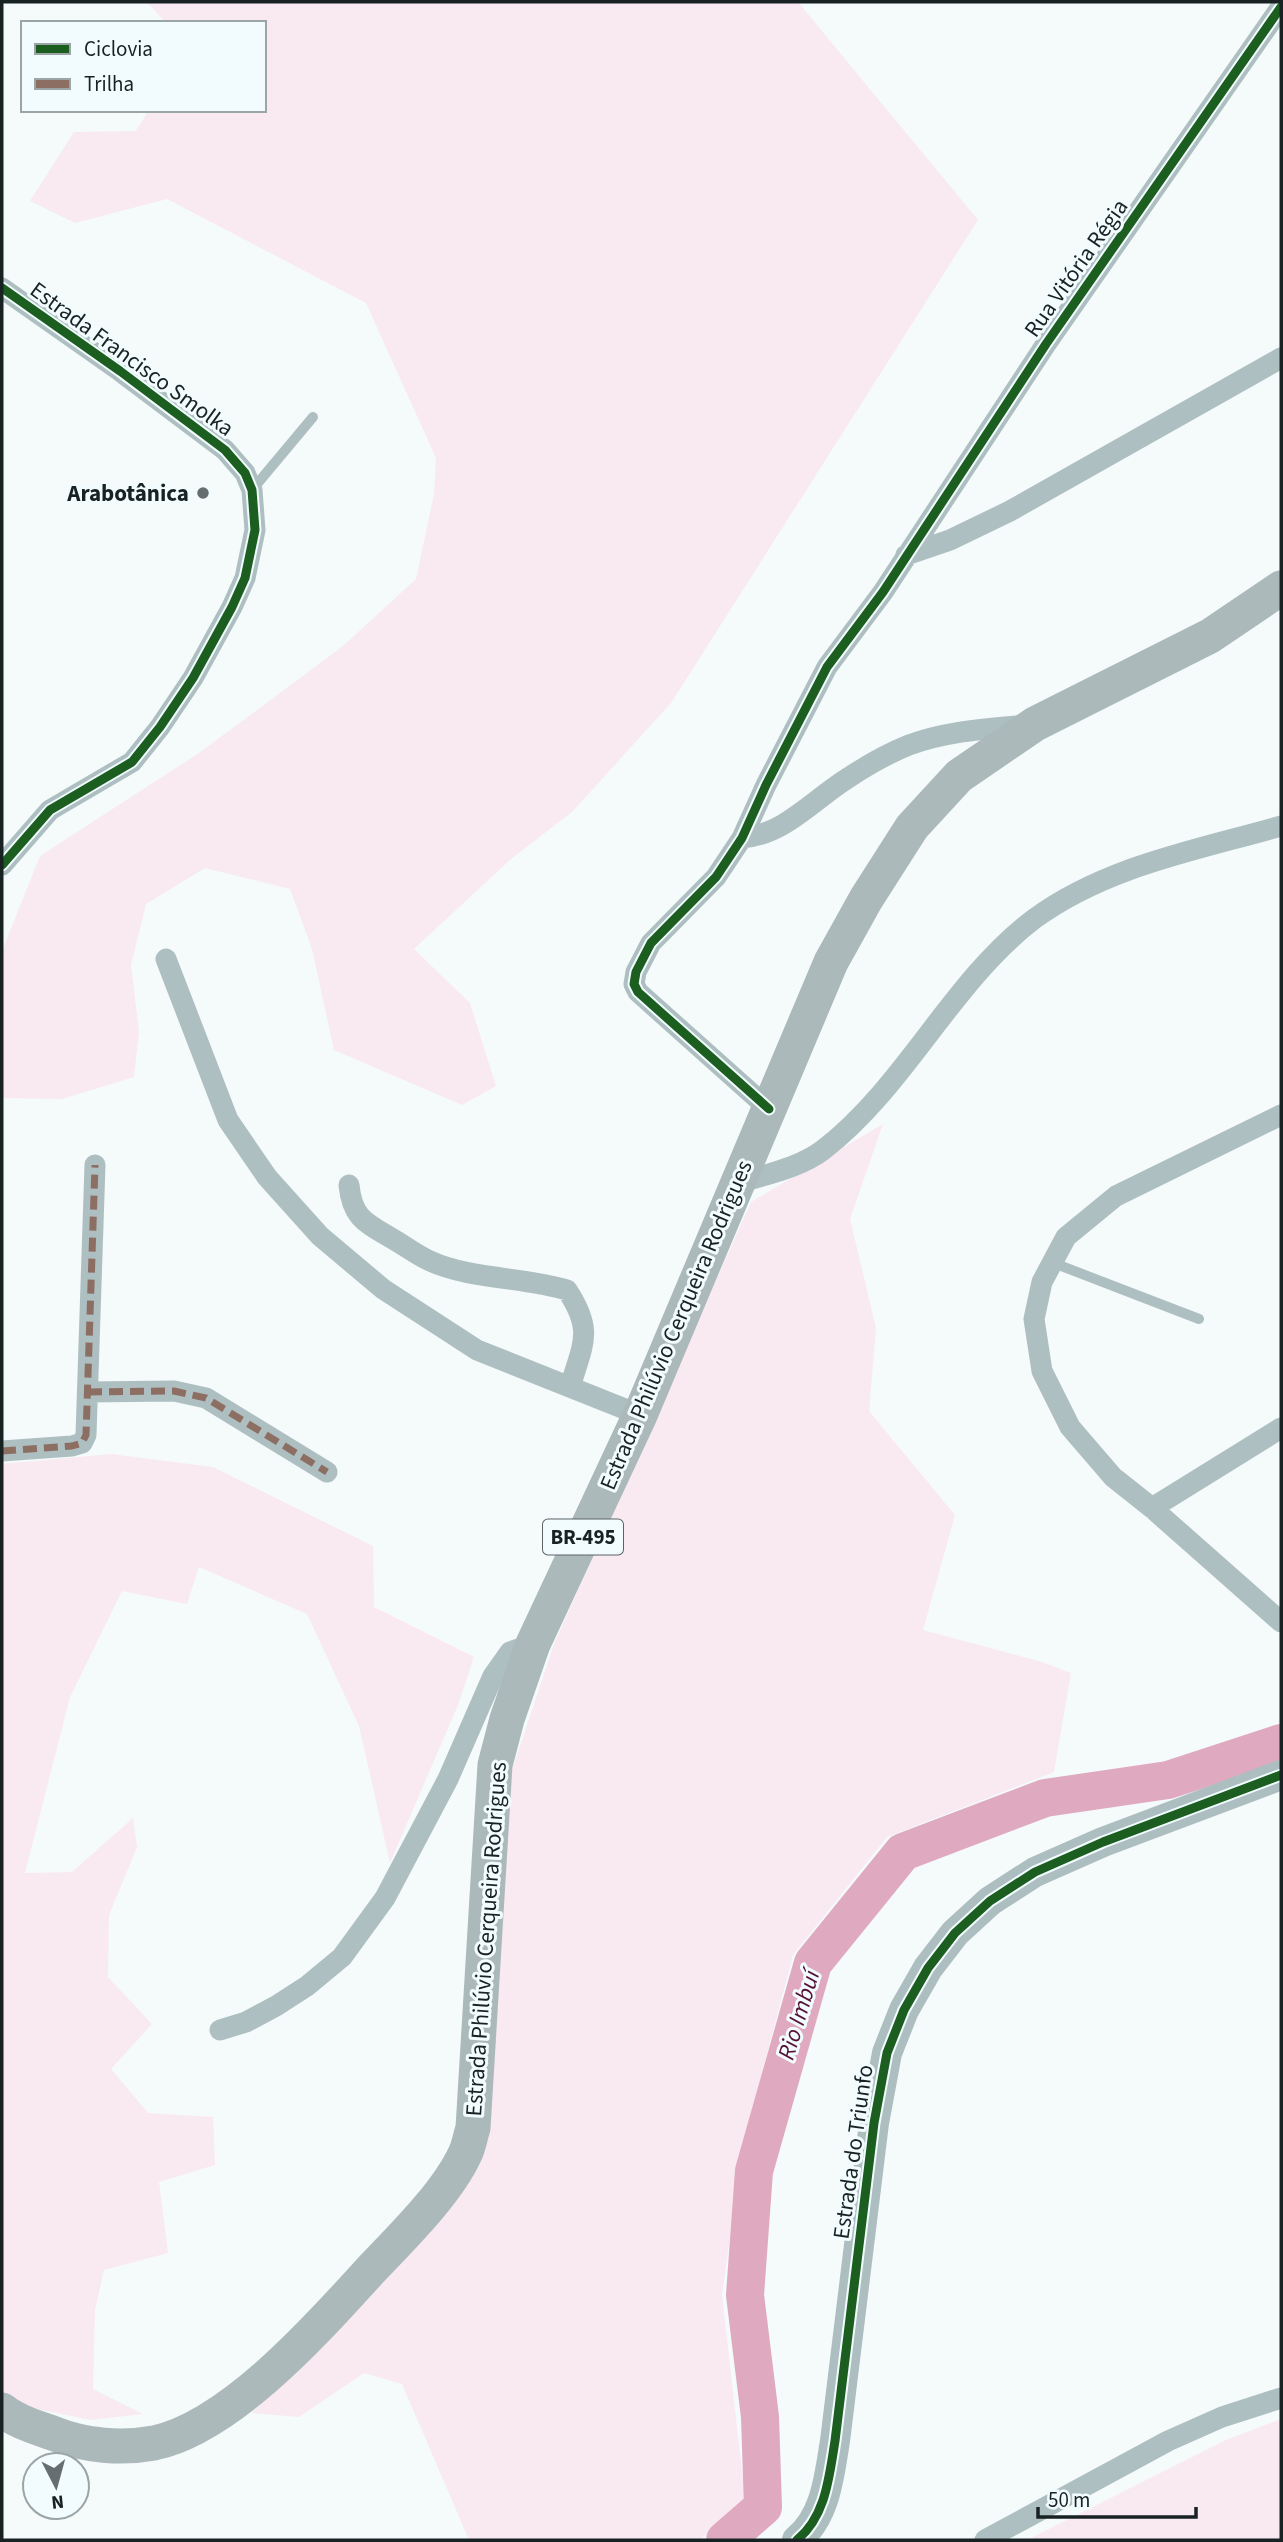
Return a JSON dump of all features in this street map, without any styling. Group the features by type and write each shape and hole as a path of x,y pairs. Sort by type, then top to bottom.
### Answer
{"main road":[{"name":"Estrada Philúvio Cerqueira Rodrigues","path":"2,2410 13,2419 72,2441 123,2446 155,2442 184,2433 221,2411 291,2353 405,2234 448,2181 466,2154 473,2129 495,1765 507,1719 533,1644 640,1415 831,962 866,899 912,827 959,776 1035,724 1210,636 1281,588"}],"street":[{"name":"Rua Vitória Régia","path":"769,1109 638,992 634,984 636,972 651,943 716,877 742,838 827,667 883,592 1046,344 1281,6"},
{"name":"Estrada Francisco Smolka","path":"2,288 120,371 225,450 246,473 251,490 255,530 245,578 193,677 160,727 132,762 50,810 2,864"},
{"path":"906,555 950,540 1010,511 1281,358"},
{"path":"742,838 771,832 848,777 909,745 950,734 1035,724"},
{"path":"739,1183 797,1164 822,1150 863,1113 999,949 1068,896 1110,876 1281,826"},
{"path":"166,959 228,1120 267,1177 320,1236 383,1289 477,1350 640,1415"},
{"path":"1281,1115 1116,1196 1066,1237 1042,1282 1034,1319 1042,1371 1069,1427 1113,1477 1281,1622"},
{"path":"2,1451 72,1446 82,1443 86,1434 95,1165"},
{"path":"349,1185 351,1203 361,1220 431,1262 464,1271 543,1283 567,1290 581,1312 585,1337 570,1387"},
{"path":"88,1392 174,1391 198,1395 327,1472"},
{"path":"1152,1508 1281,1428"},
{"path":"220,2030 246,2022 276,2006 307,1986 342,1957 391,1886 448,1779 493,1676 510,1652 533,1644"},
{"name":"Estrada do Triunfo","path":"797,2540 817,2518 827,2490 874,2123 887,2053 904,2010 928,1968 955,1933 990,1901 1035,1872 1103,1842 1281,1775"},
{"path":"985,2540 1168,2441 1222,2417 1281,2398"}],"lane":[{"path":"251,490 313,417"},
{"path":"1051,1262 1199,1319"}],"shaded area":[{"path":"147,2 798,2 978,220 671,703 572,812 511,859 414,949 470,1003 496,1086 462,1105 334,1050 312,949 290,889 205,868 146,904 131,965 139,1032 134,1077 62,1099 2,1098 2,951 40,856 199,753 343,646 416,579 434,494 436,458 366,303 167,199 75,223 30,201 74,132 136,131 148,112 266,112 266,21 164,21"},
{"path":"883,1124 850,1219 876,1328 869,1411 955,1515 923,1630 1042,1662 1071,1673 1054,1772 887,1837 793,1955 742,2149 722,2295 745,2498 700,2540 469,2540 402,2384 364,2373 299,2417 252,2413 479,2167 508,1782 554,1644 751,1202"},
{"path":"111,1454 213,1467 373,1546 374,1607 474,1657 458,1705 390,1863 359,1726 307,1614 199,1567 187,1604 122,1591 70,1697 25,1873 72,1872 133,1818 137,1847 109,1915 108,1977 152,2024 111,2069 148,2113 213,2117 215,2165 159,2182 168,2253 104,2270 95,2310 93,2389 143,2414 90,2420 18,2405 2,2391 2,1464"},
{"path":"1281,2419 1281,2540 1027,2540 1226,2440"}],"waterway":[{"name":"Rio Imbuí","path":"725,2540 763,2507 760,2417 745,2295 754,2171 813,1963 903,1852 1045,1798 1168,1780 1281,1743"}],"marked path":[{"path":"2,1451 72,1446 82,1443 86,1435 95,1165"},
{"path":"88,1392 174,1391 206,1398 327,1472"}],"cycle path":[{"path":"769,1109 638,992 634,984 636,972 651,943 716,877 742,838 827,667 883,592 1046,344 1281,7"},
{"path":"2,288 120,371 225,450 245,473 252,490 255,530 245,578 232,607 193,678 160,727 132,762 50,810 2,865"},
{"path":"797,2540 807,2530 820,2508 831,2468 874,2123 887,2053 904,2010 928,1968 955,1933 990,1901 1035,1872 1103,1842 1281,1775"}],"place":[{"name":"Arabotânica","path":"203,493"}]}
